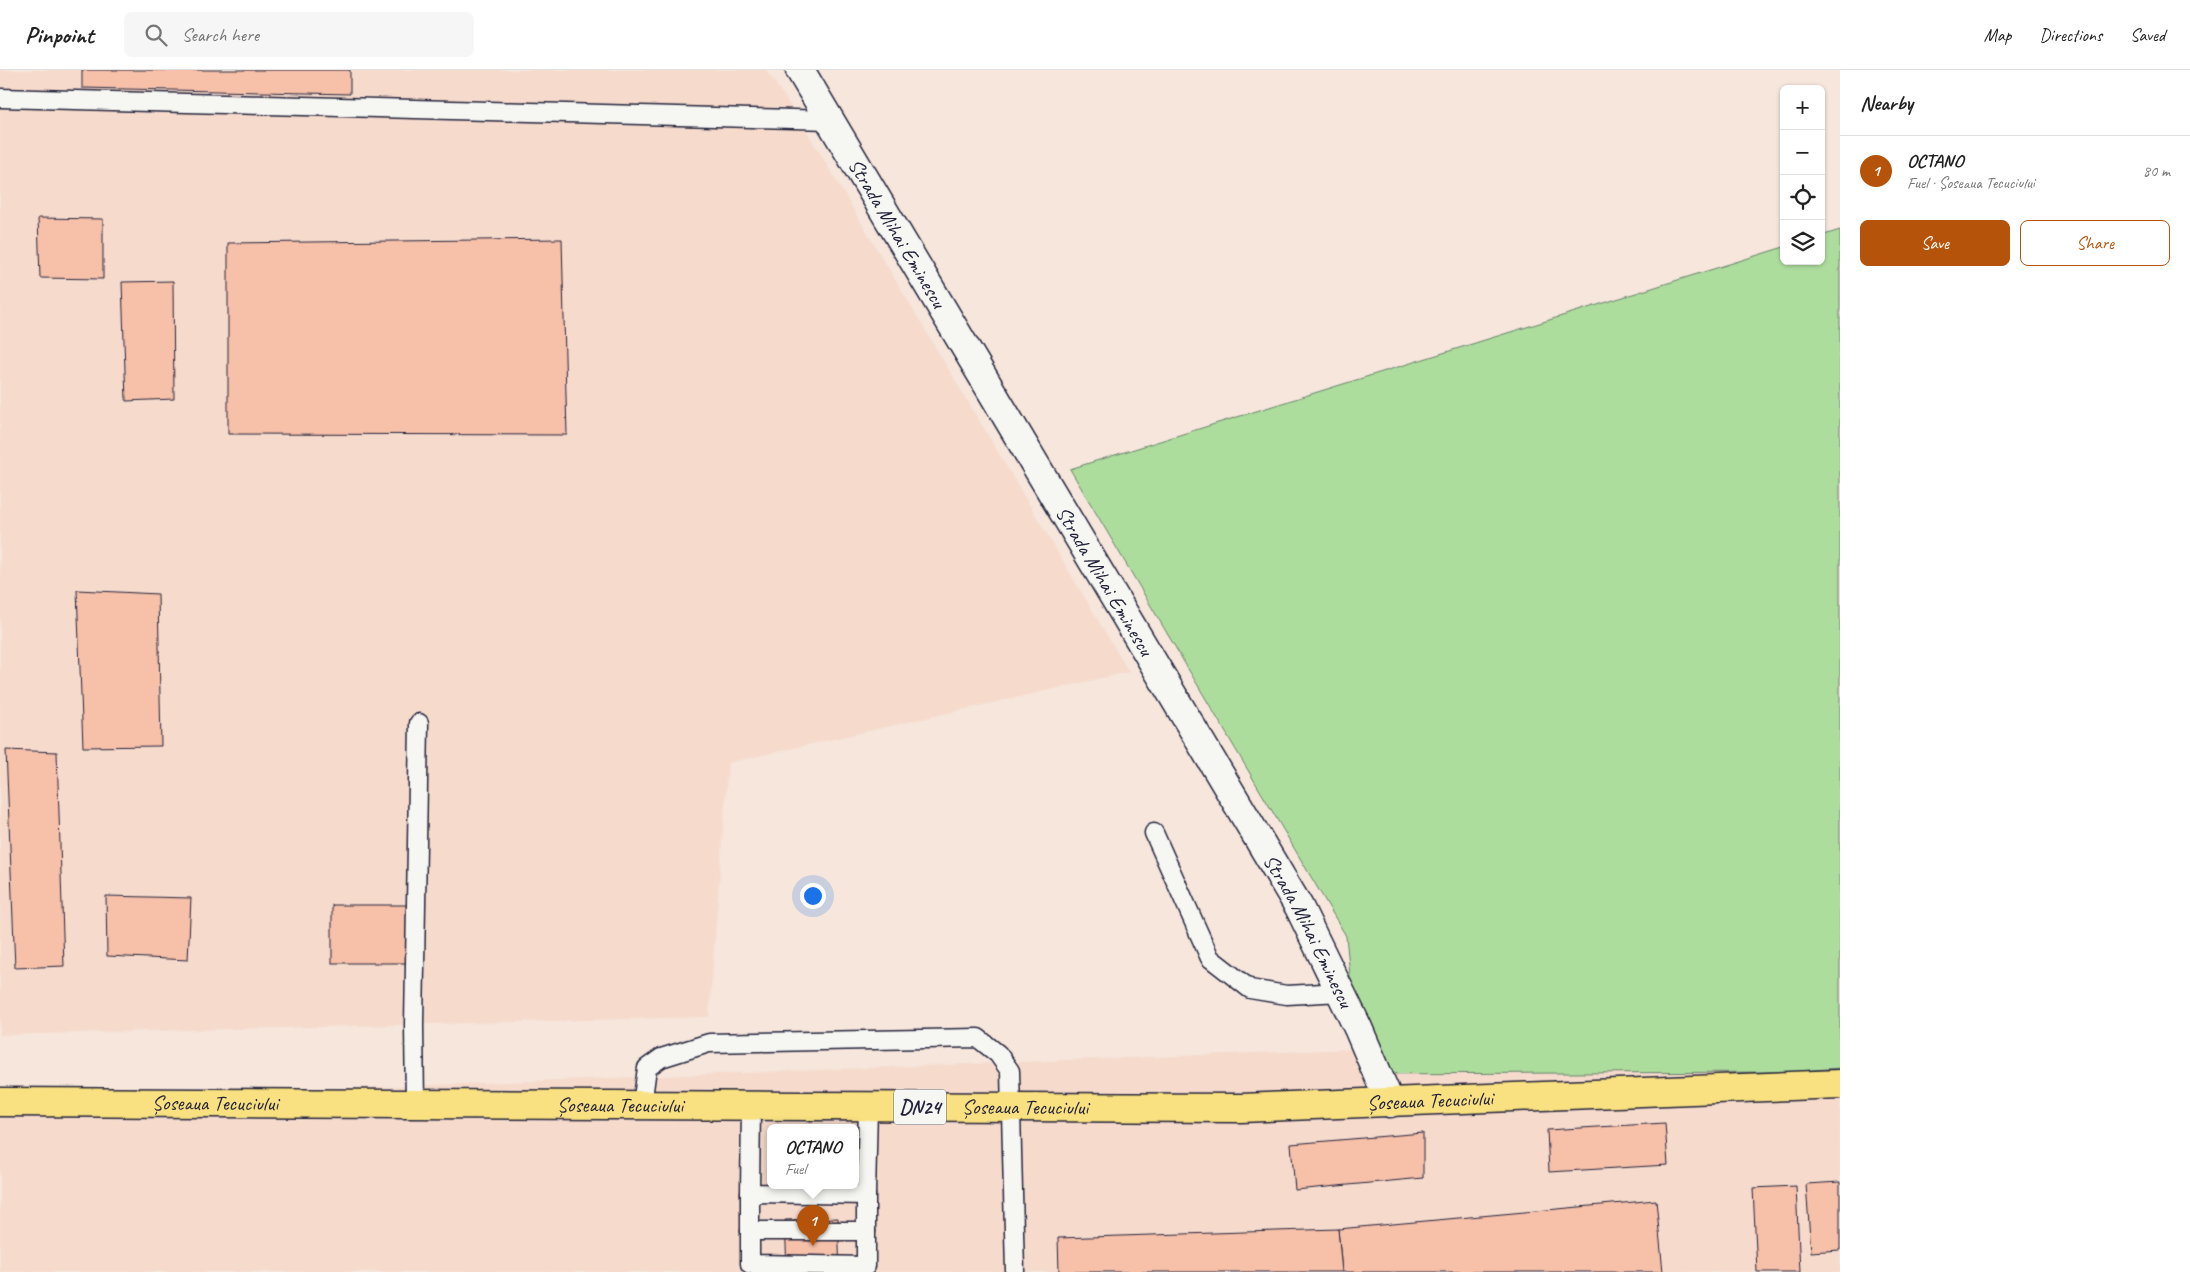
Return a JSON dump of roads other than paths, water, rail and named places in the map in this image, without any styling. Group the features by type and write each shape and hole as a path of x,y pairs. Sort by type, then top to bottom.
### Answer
{"main road":[{"name":"Strada Mihai Eminescu","path":"800,70 1299,907 1341,992 1390,1103"},
{"name":"Șoseaua Tecuciului","path":"0,1102 1241,1108 1840,1084"}],"lane":[{"path":"0,98 830,120"},
{"path":"415,1105 414,1025 420,723"},
{"path":"1154,832 1210,958 1250,989 1288,995 1341,992"},
{"path":"642,1105 647,1068 661,1058 709,1043 978,1038 998,1054 1010,1071 1015,1272"},
{"path":"751,1106 750,1268 866,1269 868,1107"},
{"path":"750,1193 866,1195"},
{"path":"750,1231 866,1231"}],"place":[{"name":"OCTANO","path":"813,1246"}]}
